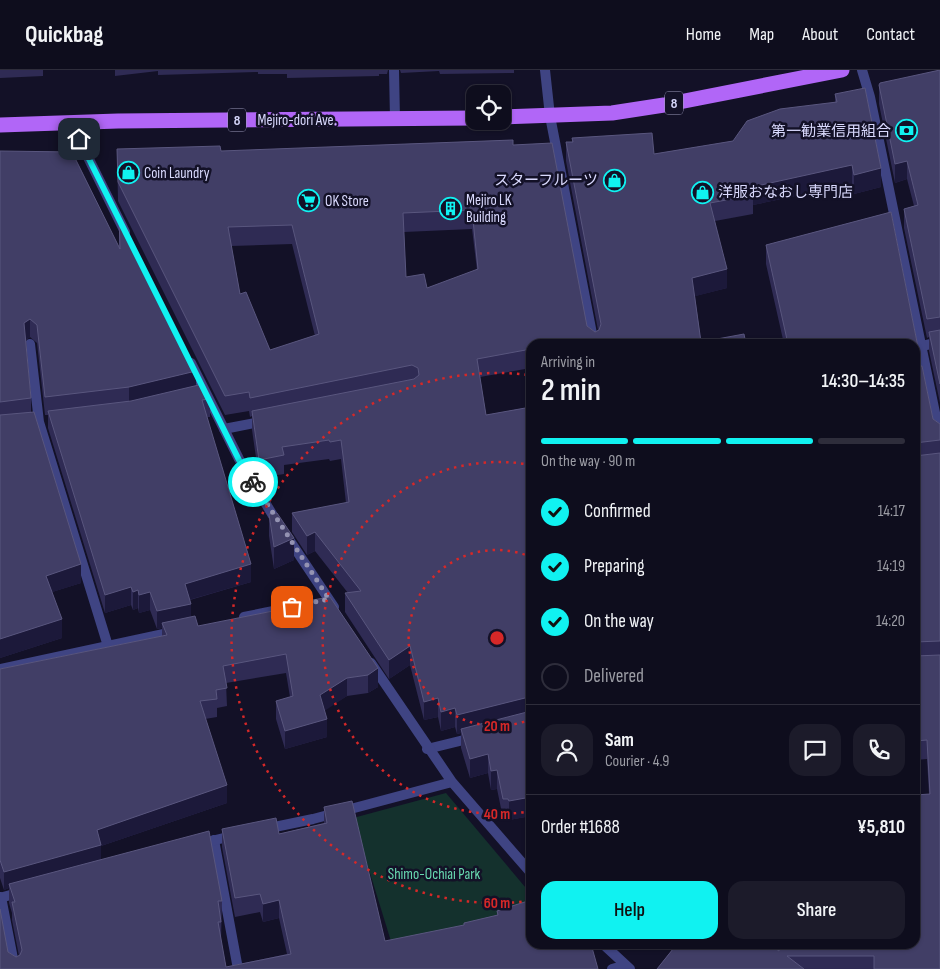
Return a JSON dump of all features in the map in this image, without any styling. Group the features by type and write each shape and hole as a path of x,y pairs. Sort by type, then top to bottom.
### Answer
{"main road":[{"name":"8","path":"511,117 612,113 664,105 842,70"},
{"name":"Mejiro-dori Ave.","path":"0,125 466,118"}],"street":[{"path":"394,70 395,119"},
{"path":"545,70 550,116 593,339"},
{"path":"862,70 870,97 940,437"},
{"path":"71,123 131,244"},
{"path":"922,346 940,342"},
{"path":"30,344 39,422 108,646"},
{"path":"184,350 202,396 224,429 239,460 324,600 340,616"},
{"path":"920,378 928,377"},
{"path":"224,429 271,419"},
{"path":"233,620 300,606"},
{"path":"0,669 185,630"},
{"path":"367,658 427,749 452,782 526,867"},
{"path":"427,749 484,735"},
{"path":"186,848 214,840 314,819 452,782"},
{"path":"214,840 238,969"},
{"path":"15,969 0,898 29,890"},
{"path":"607,949 627,968"},
{"path":"612,969 627,968"}],"green space":[{"name":"Shimo-Ochiai Park","path":"446,793 526,888 526,910 394,951 353,818"}],"building":[{"path":"940,70 940,317 927,319 904,209 918,205 907,161 895,164 879,85 880,83"},
{"path":"865,88 881,168 854,175 852,165 752,187 753,195 710,203 727,269 692,278 701,339 526,339 526,350 477,359 486,415 526,408 526,698 457,715 455,708 441,712 438,698 424,702 410,646 389,660 345,593 361,591 315,532 307,536 292,513 349,502 341,440 282,447 284,455 259,460 252,411 414,379 419,375 418,368 412,365 250,398 249,392 225,396 118,182 117,149 220,146 221,151 513,140 513,145 552,143 587,326 595,332 599,330 601,324 566,142 573,142 572,138 652,133 654,154 733,141 747,121 780,109 837,102 835,94","holes":["472,210 478,269 427,288 424,274 406,277 403,213","292,225 319,334 270,350 246,292 240,294 228,227"]},
{"path":"0,151 72,152 120,249 119,216 196,371 129,387 45,397 37,325 30,319 24,323 31,398 0,402"},
{"path":"891,212 916,339 787,339 766,245"},
{"path":"940,330 940,384 929,332"},
{"path":"744,334 745,339 717,339"},
{"path":"920,366 922,366 933,419 940,424 940,440 920,442"},
{"path":"203,384 210,399 202,400 251,564 185,584 191,604 157,611 150,592 139,595 138,590 133,592 131,587 105,595 48,411 131,401"},
{"path":"34,412 81,564 46,576 62,619 0,639 0,415"},
{"path":"940,453 940,641 920,642 920,455"},
{"path":"277,513 294,538 274,547 269,514"},
{"path":"330,597 378,668 368,675 347,678 320,695 327,719 285,731 276,701 293,696 286,654 223,666 227,688 216,690 217,699 200,701 227,785 97,830 101,845 4,872 0,860 0,669 167,635 162,623 195,616 198,626 278,610 277,606"},
{"path":"940,655 940,969 874,969 874,956 787,956 804,969 657,969 673,949 776,949 779,951 779,949 920,949 920,795 930,794 927,740 920,741 920,656"},
{"path":"526,712 526,798 509,801 508,799 503,799 497,770 491,771 488,754 470,759 461,729"},
{"path":"352,801 385,941 464,925 464,923 498,915 497,911 526,902 526,949 592,949 598,969 0,969 0,909 8,952 16,957 20,955 22,950 12,902 15,902 9,884 209,831 222,901 218,901 221,922 218,922 226,967 291,954 279,900 263,904 260,894 235,898 222,829 276,818 279,834 327,823 324,807"}],"way so far":[{"path":"253,482 272,516 329,599 292,607"}],"place":[{"name":"第一勧業信用組合","path":"907,131"},
{"name":"Coin Laundry","path":"128,173"},
{"name":"スターフルーツ","path":"614,180"},
{"name":"洋服おなおし専門店","path":"702,192"},
{"name":"OK Store","path":"309,201"},
{"name":"Mejiro LK Building","path":"450,209"}],"route":[{"path":"79,139 239,460 253,482"}]}
